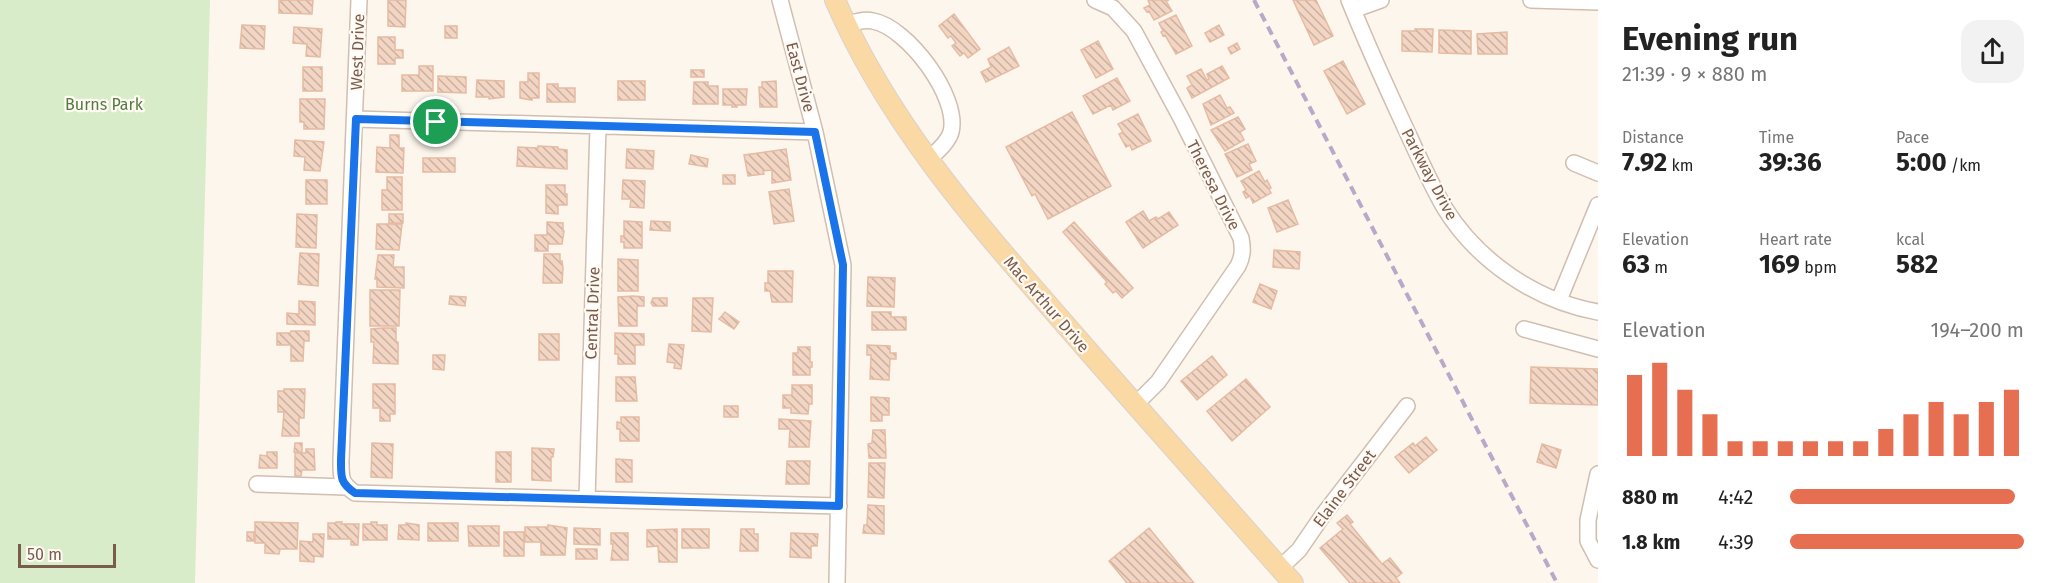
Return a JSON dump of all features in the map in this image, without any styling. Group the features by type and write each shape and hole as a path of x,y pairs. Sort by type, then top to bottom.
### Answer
{"main road":[{"name":"Mac Arthur Drive","path":"835,0 884,96 928,160 983,230 1293,583"}],"street":[{"name":"West Drive","path":"350,490 341,476 341,460 359,0"},
{"name":"East Drive","path":"780,0 815,132 843,265 837,583"},
{"name":"Theresa Drive","path":"1095,0 1113,8 1134,31 1181,118 1243,246 1243,256 1239,266 1158,382 1136,404"},
{"path":"1351,5 1381,0"},
{"path":"1531,0 1598,2"},
{"name":"Parkway Drive","path":"1351,5 1377,68 1430,181 1461,232 1497,267 1522,284 1558,300 1598,312"},
{"path":"846,25 860,21 874,21 885,25 916,51 936,75 946,93 951,112 951,133 928,160"},
{"path":"356,119 815,132"},
{"name":"Central Drive","path":"586,499 598,126"},
{"path":"1574,163 1598,173"},
{"path":"1558,300 1598,205"},
{"path":"1524,328 1598,349"},
{"name":"Elaine Street","path":"1280,568 1299,550 1323,515 1407,406"},
{"path":"1598,474 1595,498 1588,520 1588,542 1598,560"},
{"path":"258,484 586,499 839,506"}],"green space":[{"name":"Burns Park","path":"0,0 210,0 195,583 0,583"}],"building":[{"path":"313,0 312,14 279,13 279,1"},
{"path":"388,0 406,0 405,27 388,26"},
{"path":"1148,0 1169,0 1166,1 1172,11 1154,20 1149,11 1147,12 1144,8 1150,5"},
{"path":"1293,0 1316,0 1333,36 1314,45"},
{"path":"954,14 980,49 968,58 964,53 960,56 952,46 956,43 951,36 948,38 939,26"},
{"path":"1176,15 1192,46 1176,54 1165,35 1163,36 1159,23"},
{"path":"242,25 265,26 264,49 240,48"},
{"path":"1219,25 1224,35 1210,42 1205,33"},
{"path":"445,26 457,26 457,38 445,38"},
{"path":"294,27 322,29 320,57 306,56 307,44 293,43"},
{"path":"1415,29 1433,29 1432,52 1402,51 1402,31 1415,31"},
{"path":"1439,30 1471,31 1471,54 1439,53"},
{"path":"1507,32 1507,54 1478,54 1477,34"},
{"path":"378,37 395,37 395,50 403,50 403,58 395,58 395,64 378,64"},
{"path":"1098,41 1113,69 1096,78 1081,50"},
{"path":"1237,43 1240,49 1231,54 1228,48"},
{"path":"1009,47 1019,66 986,82 981,72 991,67 988,59"},
{"path":"1343,61 1365,104 1347,114 1324,71"},
{"path":"419,66 433,66 433,91 402,91 402,75 419,75"},
{"path":"1222,66 1229,78 1192,98 1187,88 1192,85 1187,76 1201,69 1207,80 1209,79 1207,74"},
{"path":"303,67 322,67 322,91 303,91"},
{"path":"691,70 704,70 704,77 691,77"},
{"path":"528,73 539,73 539,98 532,98 532,100 520,98 520,82 528,82"},
{"path":"438,76 466,77 466,93 438,92"},
{"path":"1117,78 1130,101 1113,110 1111,105 1093,114 1083,96"},
{"path":"477,80 504,81 504,97 489,99 489,97 476,97"},
{"path":"618,81 645,81 645,100 618,100"},
{"path":"776,81 777,107 760,107 759,87 762,87 762,82"},
{"path":"694,82 708,82 708,86 718,86 718,104 693,104"},
{"path":"547,84 558,84 558,88 575,88 575,102 547,102"},
{"path":"723,89 747,89 746,105 732,107 732,105 723,105"},
{"path":"1220,95 1227,108 1230,107 1234,113 1211,125 1203,104"},
{"path":"300,99 325,99 324,129 304,129 304,122 300,122"},
{"path":"1072,112 1111,186 1048,219 1035,194 1032,196 1006,147"},
{"path":"1138,114 1151,141 1132,150 1130,145 1126,147 1119,134 1123,132 1118,124"},
{"path":"1238,117 1245,129 1240,132 1244,140 1225,151 1211,130"},
{"path":"390,135 399,135 399,148 404,148 403,173 376,172 377,147 390,148"},
{"path":"295,140 324,142 320,171 304,170 305,157 294,156"},
{"path":"1248,144 1256,161 1249,164 1252,170 1237,177 1225,154"},
{"path":"538,146 567,150 567,169 517,166 518,147 538,148"},
{"path":"627,149 654,151 653,169 626,168"},
{"path":"786,149 791,180 772,183 772,170 763,171 764,174 748,176 744,155"},
{"path":"691,155 708,159 707,167 689,164"},
{"path":"423,158 455,158 455,172 423,172"},
{"path":"1259,171 1265,182 1267,180 1271,193 1253,203 1250,196 1246,198 1243,192 1246,190 1241,181"},
{"path":"723,175 735,175 735,184 723,184"},
{"path":"387,177 402,177 402,210 382,210 382,190 387,190"},
{"path":"306,180 327,180 327,204 306,204"},
{"path":"623,180 645,181 644,208 630,207 631,199 622,199"},
{"path":"546,185 565,185 567,205 558,205 558,214 546,213"},
{"path":"789,189 794,221 774,224 769,192"},
{"path":"1288,200 1298,224 1277,232 1268,208"},
{"path":"1143,211 1149,221 1156,217 1158,219 1169,212 1178,225 1143,248 1126,222"},
{"path":"297,214 317,215 316,248 296,247"},
{"path":"389,214 403,214 403,223 389,223"},
{"path":"624,221 642,222 642,248 624,248 621,236 624,236"},
{"path":"651,221 670,222 670,231 650,230"},
{"path":"547,222 563,223 562,244 548,244 548,251 535,251 535,235 547,235"},
{"path":"1074,222 1133,288 1122,298 1116,291 1113,293 1105,284 1107,282 1063,232"},
{"path":"377,224 402,224 399,250 376,249"},
{"path":"1274,250 1300,252 1299,269 1273,267"},
{"path":"300,253 319,254 318,286 298,284"},
{"path":"544,254 560,254 563,268 562,283 543,283"},
{"path":"378,255 394,255 393,267 404,267 404,288 377,287 377,279 375,279"},
{"path":"618,259 638,260 638,291 618,291"},
{"path":"768,271 793,271 792,302 772,302 770,291 765,291"},
{"path":"868,277 895,278 894,307 867,306"},
{"path":"1260,284 1277,291 1271,309 1253,302"},
{"path":"370,290 400,290 399,326 370,326"},
{"path":"450,296 466,297 465,306 449,304"},
{"path":"618,297 644,297 644,306 637,306 637,326 619,326"},
{"path":"653,298 667,298 667,306 653,306 651,303"},
{"path":"693,298 713,298 711,332 692,331"},
{"path":"299,301 315,302 315,325 287,324 287,313 299,314"},
{"path":"725,312 739,322 734,329 719,319"},
{"path":"872,312 891,312 891,317 906,317 906,330 872,330"},
{"path":"396,328 398,364 373,363 374,342 371,342 371,329"},
{"path":"291,331 309,331 309,341 304,341 303,361 291,361 291,345 277,345 277,333 290,333"},
{"path":"615,333 644,334 644,345 635,345 635,364 618,364 618,354 615,354"},
{"path":"539,334 559,334 559,360 539,360"},
{"path":"669,344 684,345 681,369 674,368 675,363 667,362"},
{"path":"867,345 890,346 890,353 896,353 896,359 890,359 889,380 870,379 871,355 867,355"},
{"path":"798,347 810,347 812,367 810,367 810,375 793,375 793,353 798,353"},
{"path":"433,355 445,355 444,370 433,369"},
{"path":"1212,356 1227,375 1197,400 1181,381"},
{"path":"1531,367 1598,369 1598,405 1530,403"},
{"path":"616,377 635,377 637,401 616,401"},
{"path":"1246,379 1270,407 1232,441 1207,411"},
{"path":"373,384 395,384 395,414 390,414 390,421 380,421 380,408 373,408"},
{"path":"792,385 812,385 812,404 809,404 808,414 791,413 791,408 783,408 783,395 792,395"},
{"path":"284,389 305,389 304,418 299,418 299,436 282,436 284,412 278,412 278,391 284,391"},
{"path":"871,397 889,398 889,415 882,415 882,421 871,421"},
{"path":"724,406 738,406 738,417 724,417"},
{"path":"621,417 639,417 639,441 620,441 620,429 617,429 617,422 621,423"},
{"path":"779,419 811,421 809,447 789,447 790,429 779,429"},
{"path":"873,430 885,430 886,458 869,458 868,444 872,443"},
{"path":"1426,437 1437,450 1409,473 1395,457 1413,443 1415,446"},
{"path":"295,443 302,443 302,452 294,452"},
{"path":"372,443 393,444 392,478 371,477"},
{"path":"1542,444 1561,450 1556,468 1537,462"},
{"path":"532,448 554,449 553,457 551,457 551,481 532,480"},
{"path":"306,449 314,449 315,470 302,470 301,476 295,476 295,453 306,453"},
{"path":"267,452 277,452 277,468 259,468 260,455 267,456"},
{"path":"496,452 511,452 511,482 496,482"},
{"path":"616,459 632,460 632,482 616,482"},
{"path":"787,461 810,461 809,484 786,484"},
{"path":"869,463 885,463 884,498 868,497"},
{"path":"868,505 884,506 884,534 863,533 864,525 867,525"},
{"path":"1347,515 1353,522 1350,524 1382,564 1390,558 1402,573 1396,578 1400,583 1350,583 1320,548 1343,529 1337,523"},
{"path":"255,522 298,523 297,549 280,549 279,554 265,553 265,543 255,543"},
{"path":"371,522 377,522 377,525 387,525 387,540 363,540 363,524 371,524"},
{"path":"328,523 359,524 358,545 351,545 351,539 328,539"},
{"path":"406,523 419,525 419,540 398,539 399,525 406,525"},
{"path":"428,523 458,523 458,541 428,541"},
{"path":"548,525 567,528 565,555 541,555 541,542 525,542 525,527 548,527"},
{"path":"468,526 499,526 499,546 469,546"},
{"path":"574,528 600,529 600,545 574,544"},
{"path":"1149,528 1194,583 1127,583 1109,561"},
{"path":"677,529 677,562 659,562 658,546 647,547 647,530"},
{"path":"682,529 709,529 709,548 682,548"},
{"path":"741,529 754,529 754,534 758,534 758,551 740,551"},
{"path":"247,532 254,532 254,541 247,541"},
{"path":"504,532 524,532 524,556 504,556"},
{"path":"611,533 628,533 628,560 611,560 613,544 611,544"},
{"path":"791,533 818,534 817,546 811,546 811,558 790,557"},
{"path":"313,534 324,534 323,557 314,556 314,562 300,561 300,541 313,542"},
{"path":"576,549 597,549 597,559 576,559"}],"railway":[{"path":"1254,0 1557,583"}],"route":[{"path":"356,119 436,122 815,132 843,265 839,506 355,493 345,487 341,476 341,460 356,119"}]}
